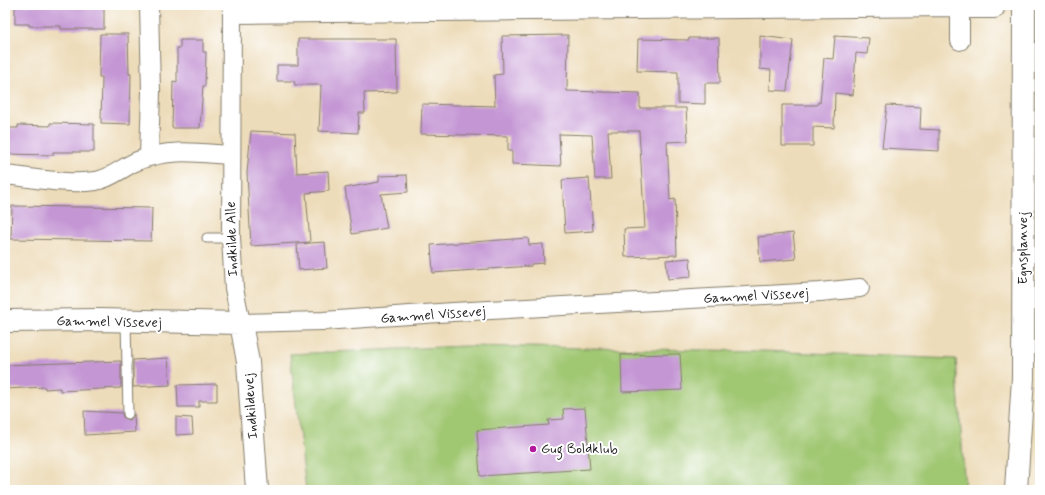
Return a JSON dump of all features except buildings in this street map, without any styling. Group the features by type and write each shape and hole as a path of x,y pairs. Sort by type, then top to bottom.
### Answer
{"main road":[{"name":"Egnsplanvej","path":"1016,490 1023,378 1024,5"},
{"name":"Gammel Vissevej","path":"5,321 241,323"},
{"name":"Indkildevej","path":"241,323 248,362 257,490"}],"street":[{"path":"149,5 151,92 149,156"},
{"path":"232,9 995,8"},
{"name":"Indkilde Alle","path":"232,9 230,155 231,238 234,288 241,323"},
{"path":"960,9 960,41"},
{"path":"5,175 75,182 98,180 124,170 138,160 158,153 178,151 230,155"},
{"name":"Gammel Vissevej","path":"241,323 323,321 453,312 820,292 860,288"}],"lane":[{"path":"207,238 231,238"},
{"path":"126,321 128,414"}],"green space":[{"path":"464,346 763,351 956,359 965,490 306,490 290,354"}],"place":[{"name":"Gug Boldklub","path":"533,449"}]}
